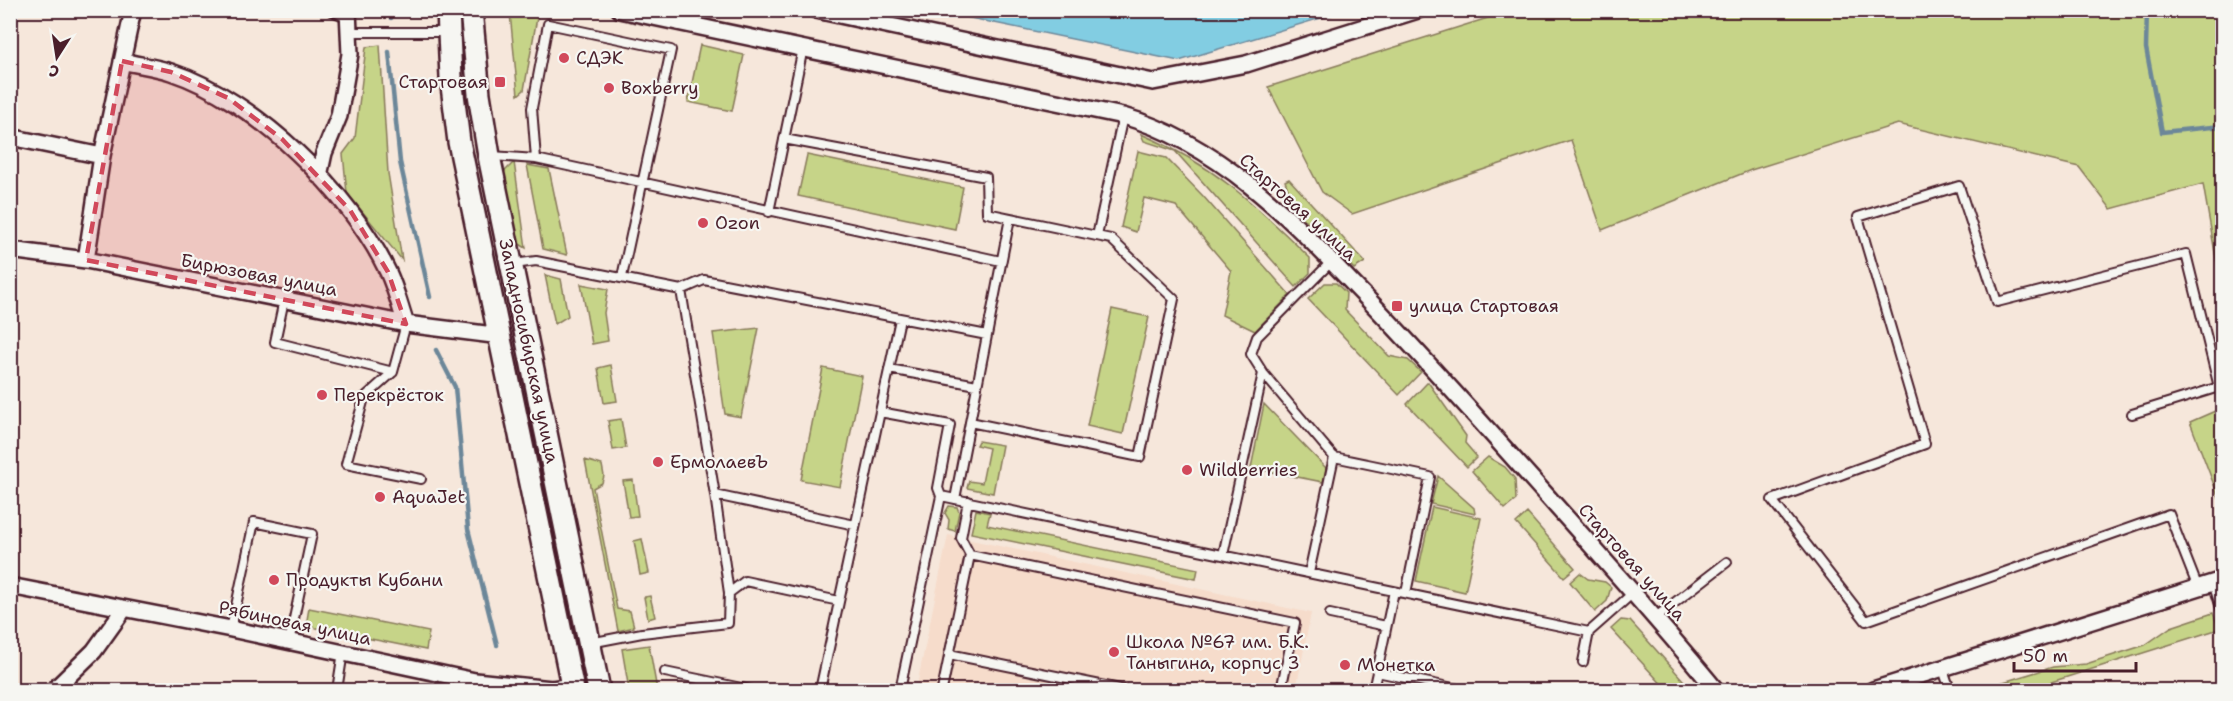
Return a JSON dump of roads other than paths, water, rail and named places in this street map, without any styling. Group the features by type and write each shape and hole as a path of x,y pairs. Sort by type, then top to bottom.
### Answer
{"main road":[{"name":"Западносибирская улица","path":"471,10 479,94 489,156 599,690"},
{"name":"Западносибирская улица","path":"448,21 459,142 501,336 572,688"}],"street":[{"path":"86,260 102,156 133,10"},
{"name":"Стартовая улица","path":"620,10 1123,116 1154,126 1190,143 1236,174 1332,261 1432,368 1656,617 1716,690"},
{"path":"816,10 1153,82 1246,64 1418,10"},
{"path":"319,176 324,153 339,116 350,54 348,20"},
{"path":"122,61 171,72 228,98 282,139 350,210 388,272 406,324"},
{"path":"10,137 102,156"},
{"name":"Бирюзовая улица","path":"10,250 86,260 406,324 501,336"},
{"path":"1873,690 2218,582"},
{"name":"Рябиновая улица","path":"10,586 343,652 475,686 572,688"},
{"path":"54,690 94,651 124,609"}],"lane":[{"path":"330,10 348,20 448,21"},
{"path":"536,159 532,108 548,24 671,50 622,277"},
{"path":"769,212 802,48"},
{"path":"1097,236 1123,116"},
{"path":"784,139 986,177 987,213 1111,239 1174,299 1140,457 970,422"},
{"path":"489,156 520,156 536,159 769,212 1001,261"},
{"path":"2132,414 2219,387 2186,254 1997,302 1959,186 1858,217 1925,444 1772,500 1866,621 2169,514 2198,588"},
{"path":"955,499 1010,218"},
{"path":"510,265 536,261 681,290 704,280 987,335"},
{"path":"1332,261 1257,337 1251,354 1263,373 1334,457 1430,477 1406,593"},
{"path":"590,644 642,633 728,623 729,593 681,290"},
{"path":"284,300 275,342 393,372"},
{"path":"820,690 900,319"},
{"path":"406,324 393,372 364,398 346,464 421,479"},
{"path":"890,369 977,385"},
{"path":"1223,555 1263,373"},
{"path":"880,412 950,425 938,488 941,496 900,690"},
{"path":"1309,573 1334,457"},
{"path":"715,495 855,525"},
{"path":"941,496 1589,632"},
{"path":"942,690 970,555 961,538 968,501"},
{"path":"231,629 254,522 312,534 289,642"},
{"path":"970,555 1295,623 1281,690"},
{"path":"1656,617 1727,562"},
{"path":"729,593 745,581 839,601"},
{"path":"2218,582 2223,611"},
{"path":"1373,690 1394,591"},
{"path":"1583,662 1589,632 1634,593"},
{"path":"1330,614 1386,626"},
{"path":"337,690 343,652"},
{"path":"949,654 1125,690"},
{"path":"1943,669 1950,690"},
{"path":"665,672 751,690"},
{"path":"1377,672 1463,690"}],"water":[{"path":"1344,10 1179,61 936,11"}],"waterway":[{"path":"391,10 391,18"},
{"path":"2147,10 2146,48 2162,132 2222,126"},
{"path":"389,52 400,162 430,297"},
{"path":"436,350 455,387 468,529 497,645"}],"place":[{"name":"СДЭК","path":"564,58"},
{"name":"Стартовая","path":"500,82"},
{"name":"Boxberry","path":"609,88"},
{"name":"Ozon","path":"703,223"},
{"name":"улица Стартовая","path":"1397,306"},
{"name":"Перекрёсток","path":"322,395"},
{"name":"ЕрмолаевЪ","path":"658,462"},
{"name":"Wildberries","path":"1187,470"},
{"name":"AquaJet","path":"380,497"},
{"name":"Продукты Кубани","path":"274,580"},
{"name":"Школа №67 им. Б.К. Таныгина, корпус 3","path":"1114,652"},
{"name":"Монетка","path":"1345,665"}]}
